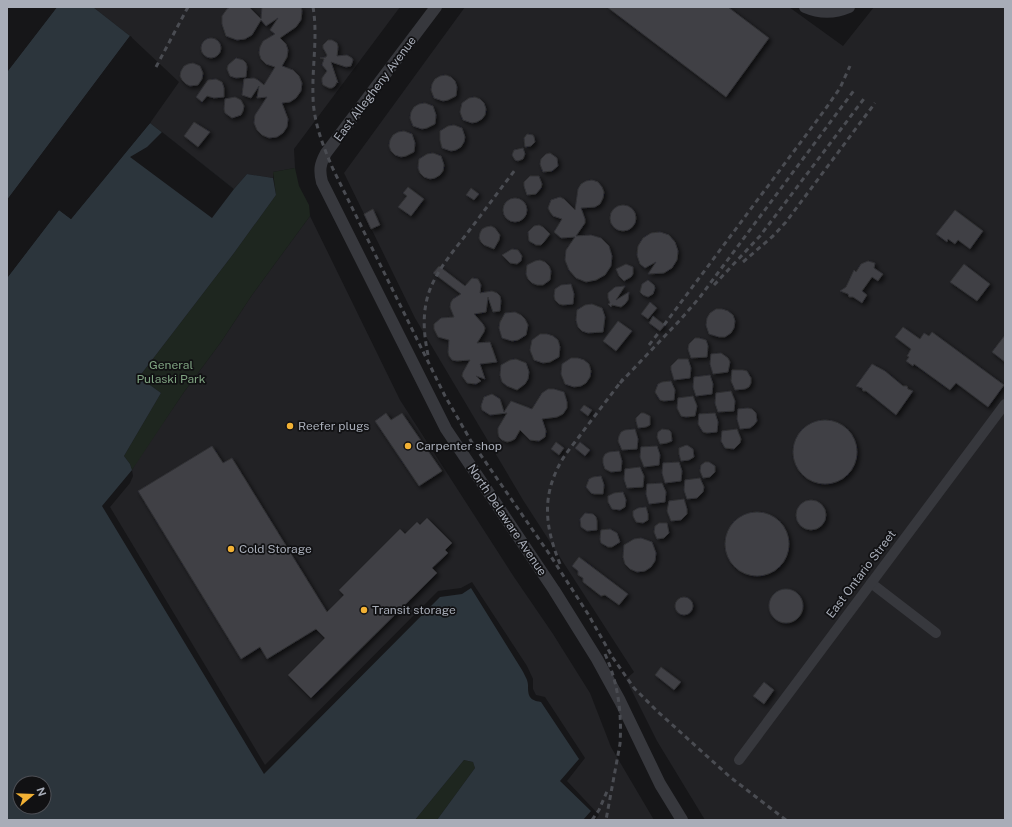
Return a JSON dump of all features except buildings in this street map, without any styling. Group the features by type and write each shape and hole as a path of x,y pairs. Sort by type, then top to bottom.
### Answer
{"street":[{"name":"East Allegheny Avenue","path":"320,173 321,162 326,154 436,7"},
{"path":"805,7 813,10 839,11 849,7"},
{"name":"North Delaware Avenue","path":"320,173 322,182 446,429 554,590 597,659 620,701 660,784 682,820"},
{"name":"East Ontario Street","path":"739,760 1005,404"},
{"path":"870,583 936,633"}],"shaded area":[{"path":"57,7 93,7 130,36 7,200 7,72"},
{"path":"93,7 400,7 294,149 295,168 273,172 273,178 247,174 234,189 150,123 179,82 130,36"},
{"path":"465,7 789,7 843,46 874,7 1005,7 1005,820 705,820 657,741 626,679 634,672 523,500 415,318 344,173"},
{"path":"150,123 234,189 247,174 273,178 276,195 234,253 139,377 161,393 124,456 130,464 132,470 102,506 264,774 440,597 462,594 471,588 522,670 527,681 530,697 541,702 579,759 560,781 591,811 583,820 437,820 475,768 473,762 464,760 415,820 7,820 7,278 59,210 71,219"},
{"path":"310,216 400,400 590,693 611,747 654,820 595,820 599,815 567,781 585,758 545,697 536,695 533,689 533,679 527,666 472,582 461,588 438,591 265,765 110,507 130,483 133,476 132,470 137,461 184,392"}],"green space":[{"name":"General Pulaski Park","path":"295,168 299,186 309,205 310,216 184,392 132,470 130,464 124,456 161,393 139,377 234,253 276,195 273,172"},
{"path":"464,760 473,762 475,768 437,820 415,820"}],"pier":[{"path":"54,7 57,7 7,72 7,69"},
{"path":"130,36 132,37 7,202 7,200"},
{"path":"150,121 151,122 71,219 59,210 7,278 7,275 57,209 60,208 71,216"},
{"path":"162,132 234,189 212,218 130,157 147,147"}],"railway":[{"path":"156,67 188,7"},
{"path":"313,7 315,29 313,105 322,142 333,169 445,396 471,441 550,555 588,614 613,658 634,688 657,711 730,777 786,820"},
{"path":"664,325 824,111 840,88 850,66"},
{"path":"620,383 700,297 855,89"},
{"path":"714,285 760,236 866,96"},
{"path":"743,262 773,236 786,222 875,103"},
{"path":"428,355 424,318 426,303 431,287 439,271 449,257 515,170"},
{"path":"649,345 660,331"},
{"path":"560,564 551,537 548,512 548,499 555,473 564,456 623,379"},
{"path":"605,654 613,676 620,709 620,744 606,820"},
{"path":"592,820 599,810 608,789"}],"place":[{"name":"Reefer plugs","path":"290,426"},
{"name":"Carpenter shop","path":"408,446"},
{"name":"Cold Storage","path":"231,549"},
{"name":"Transit storage","path":"364,610"}]}
